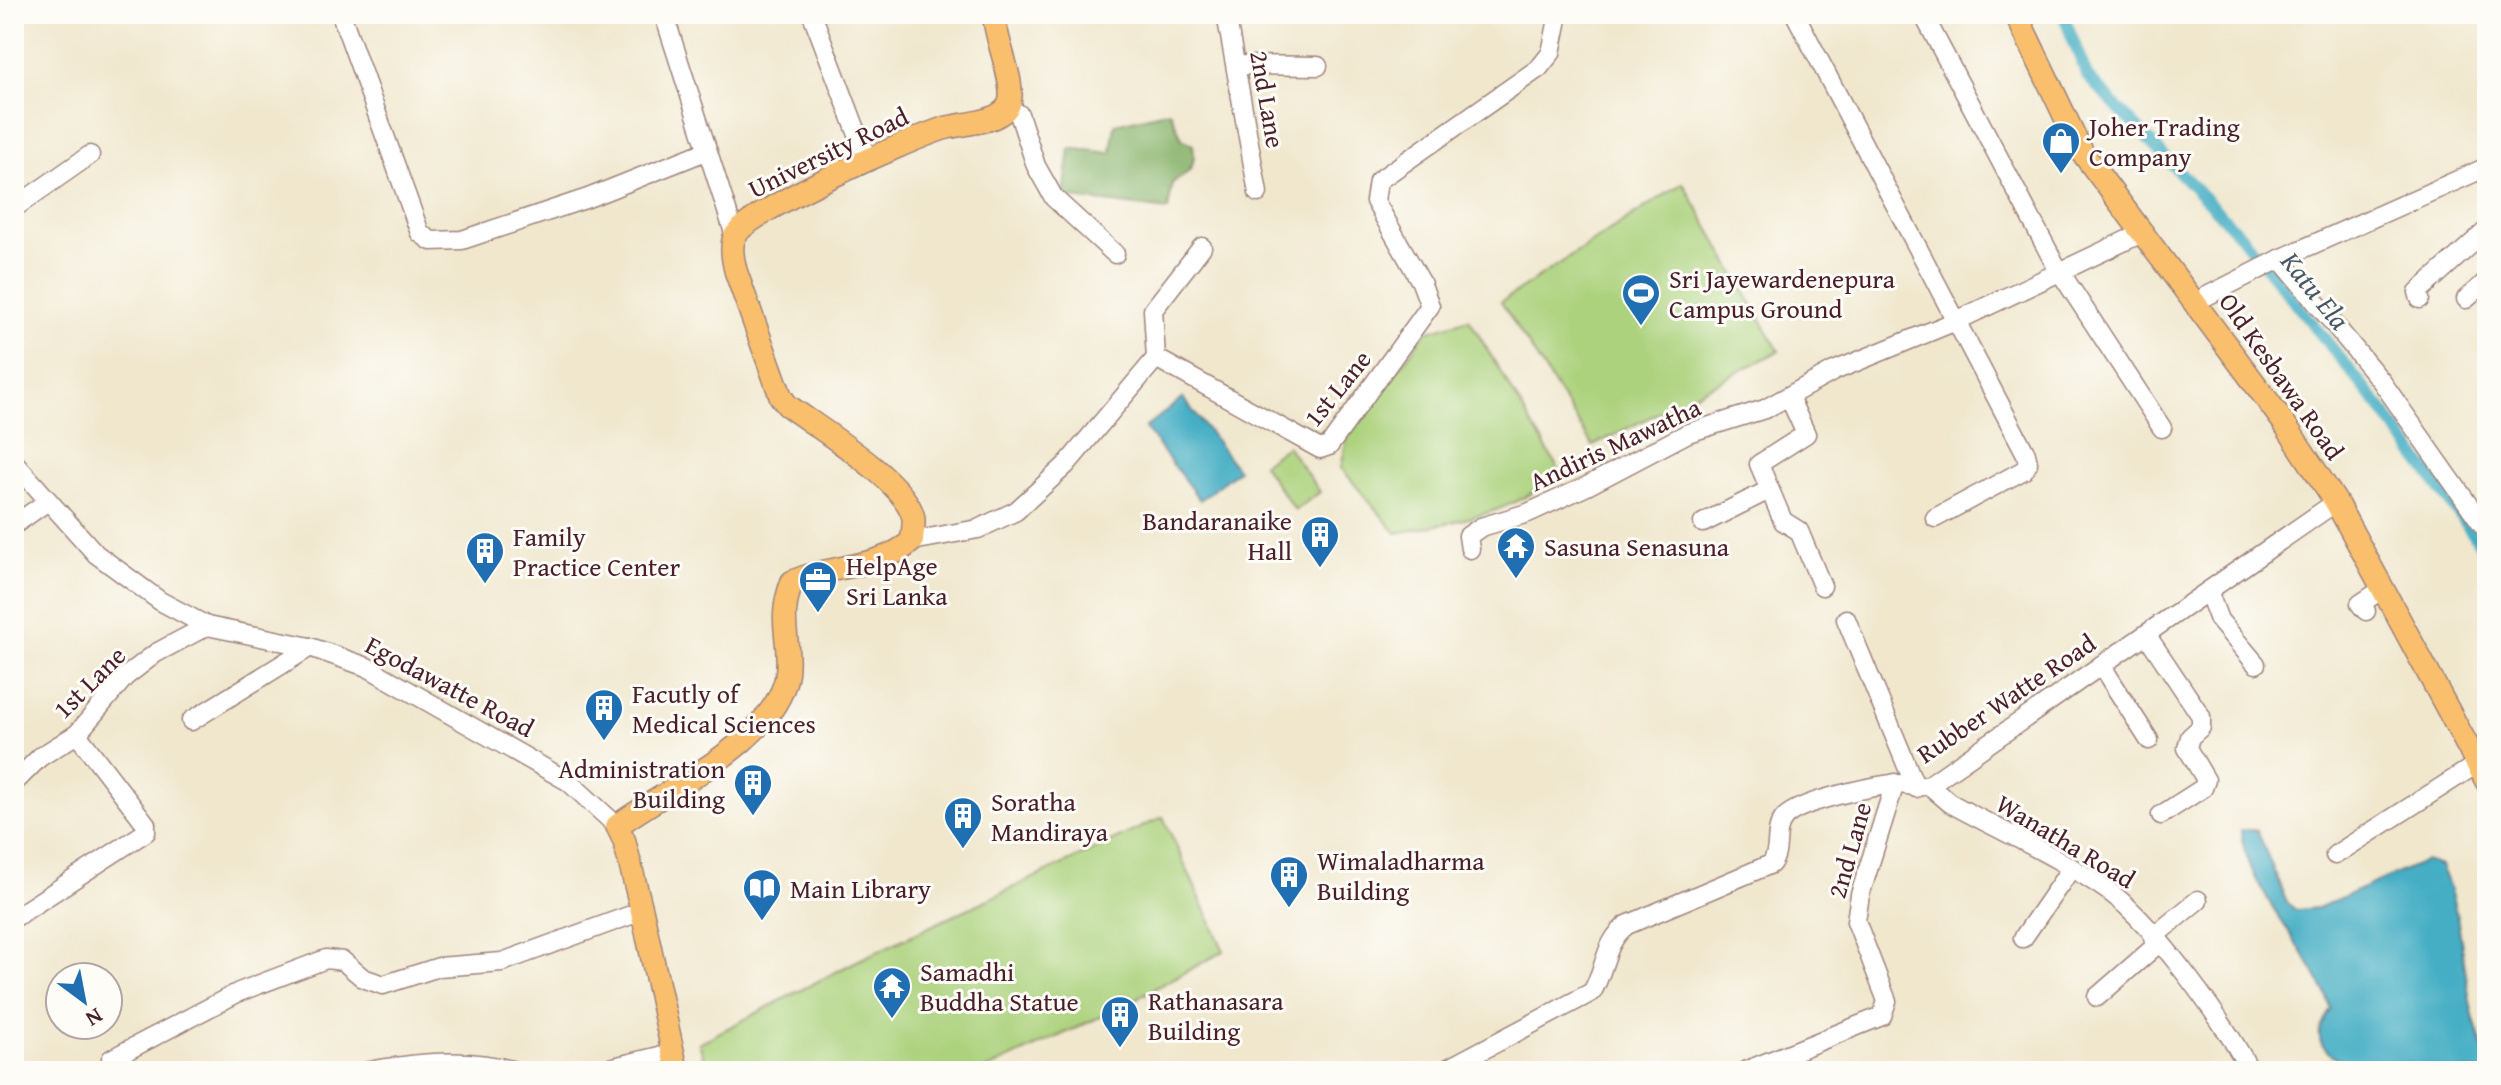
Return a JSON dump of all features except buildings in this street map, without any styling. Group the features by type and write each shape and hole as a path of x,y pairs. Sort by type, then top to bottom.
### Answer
{"main road":[{"path":"994,14 994,29 1012,93 1008,107"},
{"name":"Old Kesbawa Road","path":"2016,14 2071,133 2282,420 2336,502 2484,775"},
{"name":"University Road","path":"912,541 913,517 903,498 867,462 787,405 781,397 736,272 732,255 735,236 753,217 868,161 942,129 993,117 1008,107"},
{"path":"675,1062 642,911 624,840 617,826 746,739 776,702 787,674 783,606 792,582 808,575 884,558 912,541"}],"street":[{"path":"341,14 420,233 431,241 462,240 588,198 706,151"},
{"path":"669,14 666,21 735,236"},
{"path":"812,14 868,161"},
{"name":"2nd Lane","path":"1226,14 1258,193"},
{"name":"1st Lane","path":"1156,358 1320,449 1329,446 1430,306 1421,282 1375,201 1378,181 1539,68 1551,53 1559,14"},
{"path":"1795,14 2028,463 2024,470 1935,518"},
{"path":"1923,14 2061,271 2162,428"},
{"path":"1236,65 1318,66"},
{"path":"1008,107 1019,114 1036,166 1054,198 1115,254"},
{"path":"14,208 90,155"},
{"path":"2195,302 2280,259 2487,167"},
{"path":"2420,299 2418,292 2487,230"},
{"name":"Andiris Mawatha","path":"1470,549 1468,536 1481,527 1528,513 1688,433 1740,418 1789,397 1834,371 1956,321 2144,232"},
{"path":"912,541 978,529 1016,511 1066,465 1156,358 1153,310 1202,247"},
{"path":"2280,259 2382,382 2487,531"},
{"path":"2466,299 2487,281"},
{"path":"1789,397 1806,434 1759,464 1783,521 1799,531 1822,586"},
{"name":"Egodawatte Road","path":"14,462 96,554 160,601 207,626 310,647 367,667 569,782 617,826"},
{"path":"1703,523 1769,490"},
{"path":"14,525 48,501"},
{"name":"Rubber Watte Road","path":"1443,1071 1592,992 1603,974 1606,952 1614,934 1627,925 1771,864 1777,856 1777,834 1784,818 1802,806 1895,783 1923,787 2336,502"},
{"path":"2366,611 2360,604 2381,590"},
{"path":"2208,591 2219,620 2256,664"},
{"path":"1846,619 1923,787"},
{"name":"1st Lane","path":"14,783 40,757 77,734 125,677 156,653 207,626"},
{"path":"2146,634 2201,716 2201,727 2190,737 2187,748 2206,780 2203,788 2161,815"},
{"path":"191,721 310,647"},
{"path":"2101,665 2149,740"},
{"path":"14,918 146,832 146,824 77,734"},
{"path":"2335,855 2484,775"},
{"name":"2nd Lane","path":"1745,1071 1882,1016 1887,1010 1887,1001 1856,921 1860,895 1895,783"},
{"name":"Wanatha Road","path":"1923,787 2070,870 2135,913 2239,1050 2250,1071"},
{"path":"2023,938 2070,870"},
{"path":"2097,997 2198,900"},
{"path":"111,1059 239,992 326,959 343,961 363,978 383,985 439,967 502,962 642,911"},
{"path":"368,1071 415,1063 470,1062 515,1071"},
{"path":"597,1071 675,1062"}],"green space":[{"path":"1170,111 1182,139 1193,145 1194,158 1188,172 1173,182 1168,210 1064,197 1070,148 1111,153 1115,124"},
{"name":"Sri Jayewardenepura Campus Ground","path":"1683,183 1779,351 1593,446 1501,302"},
{"path":"1469,319 1559,470 1525,497 1505,506 1462,520 1396,533 1341,468 1347,438 1426,332"},
{"path":"1287,446 1320,492 1295,510 1262,464"},
{"path":"1163,817 1224,951 1115,1010 983,1071 708,1071 699,1043 855,962"}],"water":[{"path":"1183,398 1238,470 1200,500 1145,428"},
{"path":"2241,830 2257,830 2287,903 2296,910 2318,908 2425,861 2441,866 2453,902 2472,1011 2487,1071 2420,1072 2362,1066 2339,1059 2324,1047 2320,1031 2331,1009 2310,965 2254,875"}],"waterway":[{"name":"Katu Ela","path":"2063,14 2087,76 2241,236 2380,407 2487,553"}],"place":[{"name":"Joher Trading Company","path":"2061,175"},
{"name":"Sri Jayewardenepura Campus Ground","path":"1641,327"},
{"name":"Bandaranaike Hall","path":"1320,569"},
{"name":"Sasuna Senasuna","path":"1516,580"},
{"name":"Family Practice Center","path":"485,585"},
{"name":"HelpAge Sri Lanka","path":"818,614"},
{"name":"Facutly of Medical Sciences","path":"604,742"},
{"name":"Administration Building","path":"753,817"},
{"name":"Soratha Mandiraya","path":"963,850"},
{"name":"Wimaladharma Building","path":"1289,909"},
{"name":"Main Library","path":"762,922"},
{"name":"Samadhi Buddha Statue","path":"892,1020"},
{"name":"Rathanasara Building","path":"1120,1049"}]}
